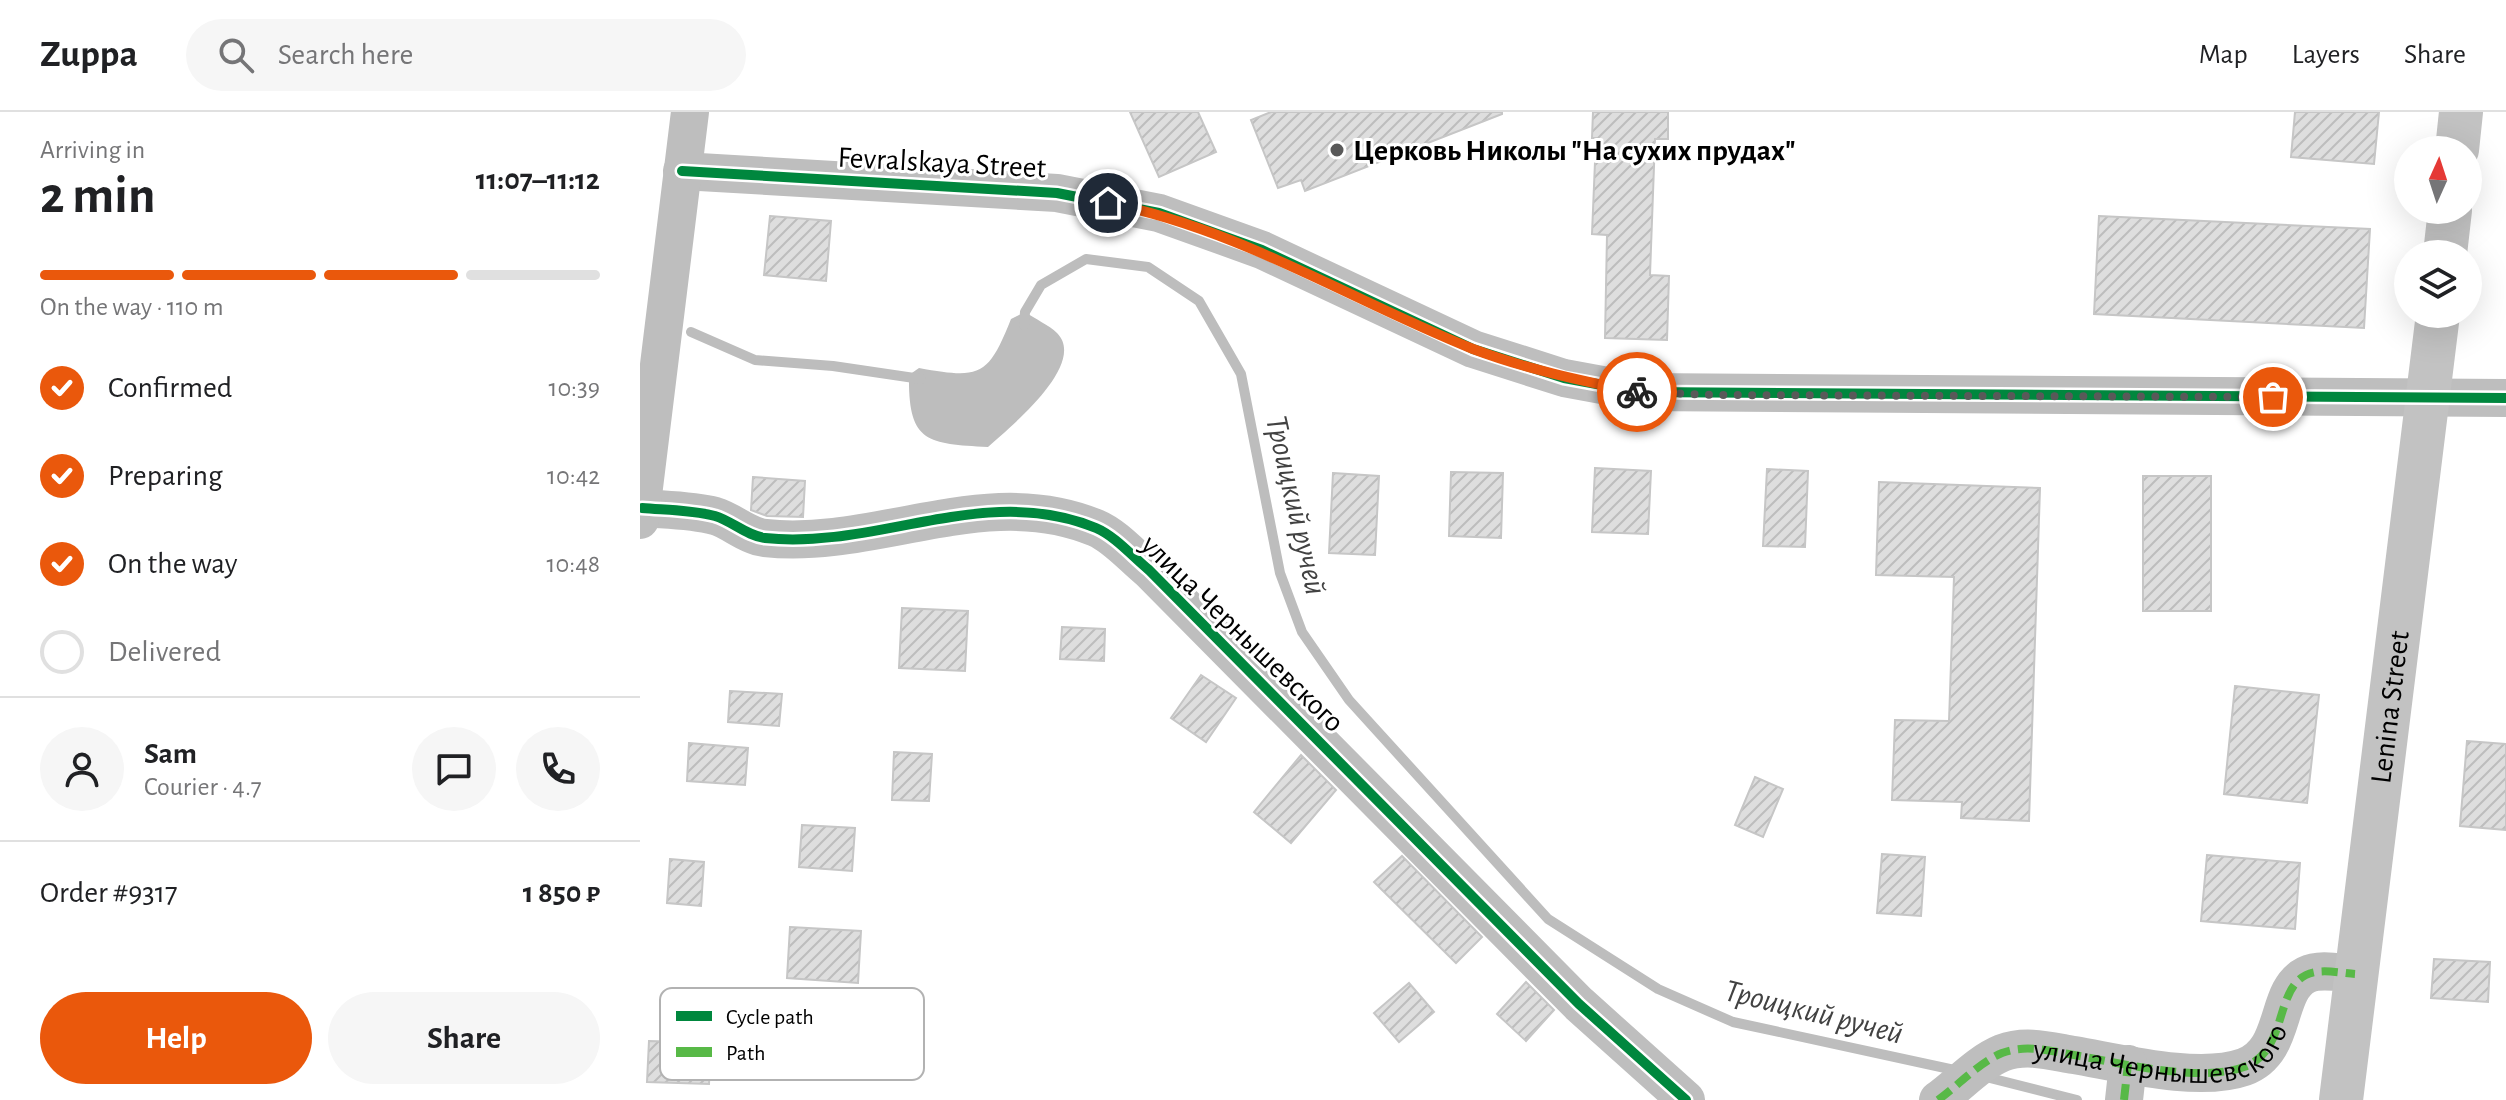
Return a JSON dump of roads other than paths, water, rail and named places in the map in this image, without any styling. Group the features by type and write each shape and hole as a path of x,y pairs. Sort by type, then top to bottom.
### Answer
{"street":[{"path":"641,514 647,408 690,112"},
{"path":"2458,136 2461,112"},
{"name":"Fevralskaya Street","path":"682,171 1057,193 1159,213 1262,250 1473,349 1564,378 1640,392 2506,398"},
{"name":"Lenina Street","path":"2341,1100 2436,328"},
{"name":"улица Чернышевского","path":"641,514 715,516 761,538 835,539 930,518 988,511 1045,513 1099,529 1149,570 1579,1004 1686,1100"},
{"name":"улица Чернышевского","path":"1940,1098 1983,1063 2004,1052 2033,1048 2126,1085 2246,1066 2270,1049 2294,985 2305,975 2320,971 2355,974"}],"waterway":[{"name":"Троицкий ручей","path":"1024,325 1025,312 1041,285 1086,259 1148,267 1199,301 1241,374 1280,573 1302,632 1349,700 1548,919 1658,989 1733,1022 1959,1071"},
{"name":"Троицкий ручей","path":"691,332 755,360 833,366 921,379"},
{"name":"Троицкий ручей","path":"1982,1076 2077,1100"}],"place":[{"name":"Церковь Николы \"На сухих прудах\"","path":"1337,150"}]}
